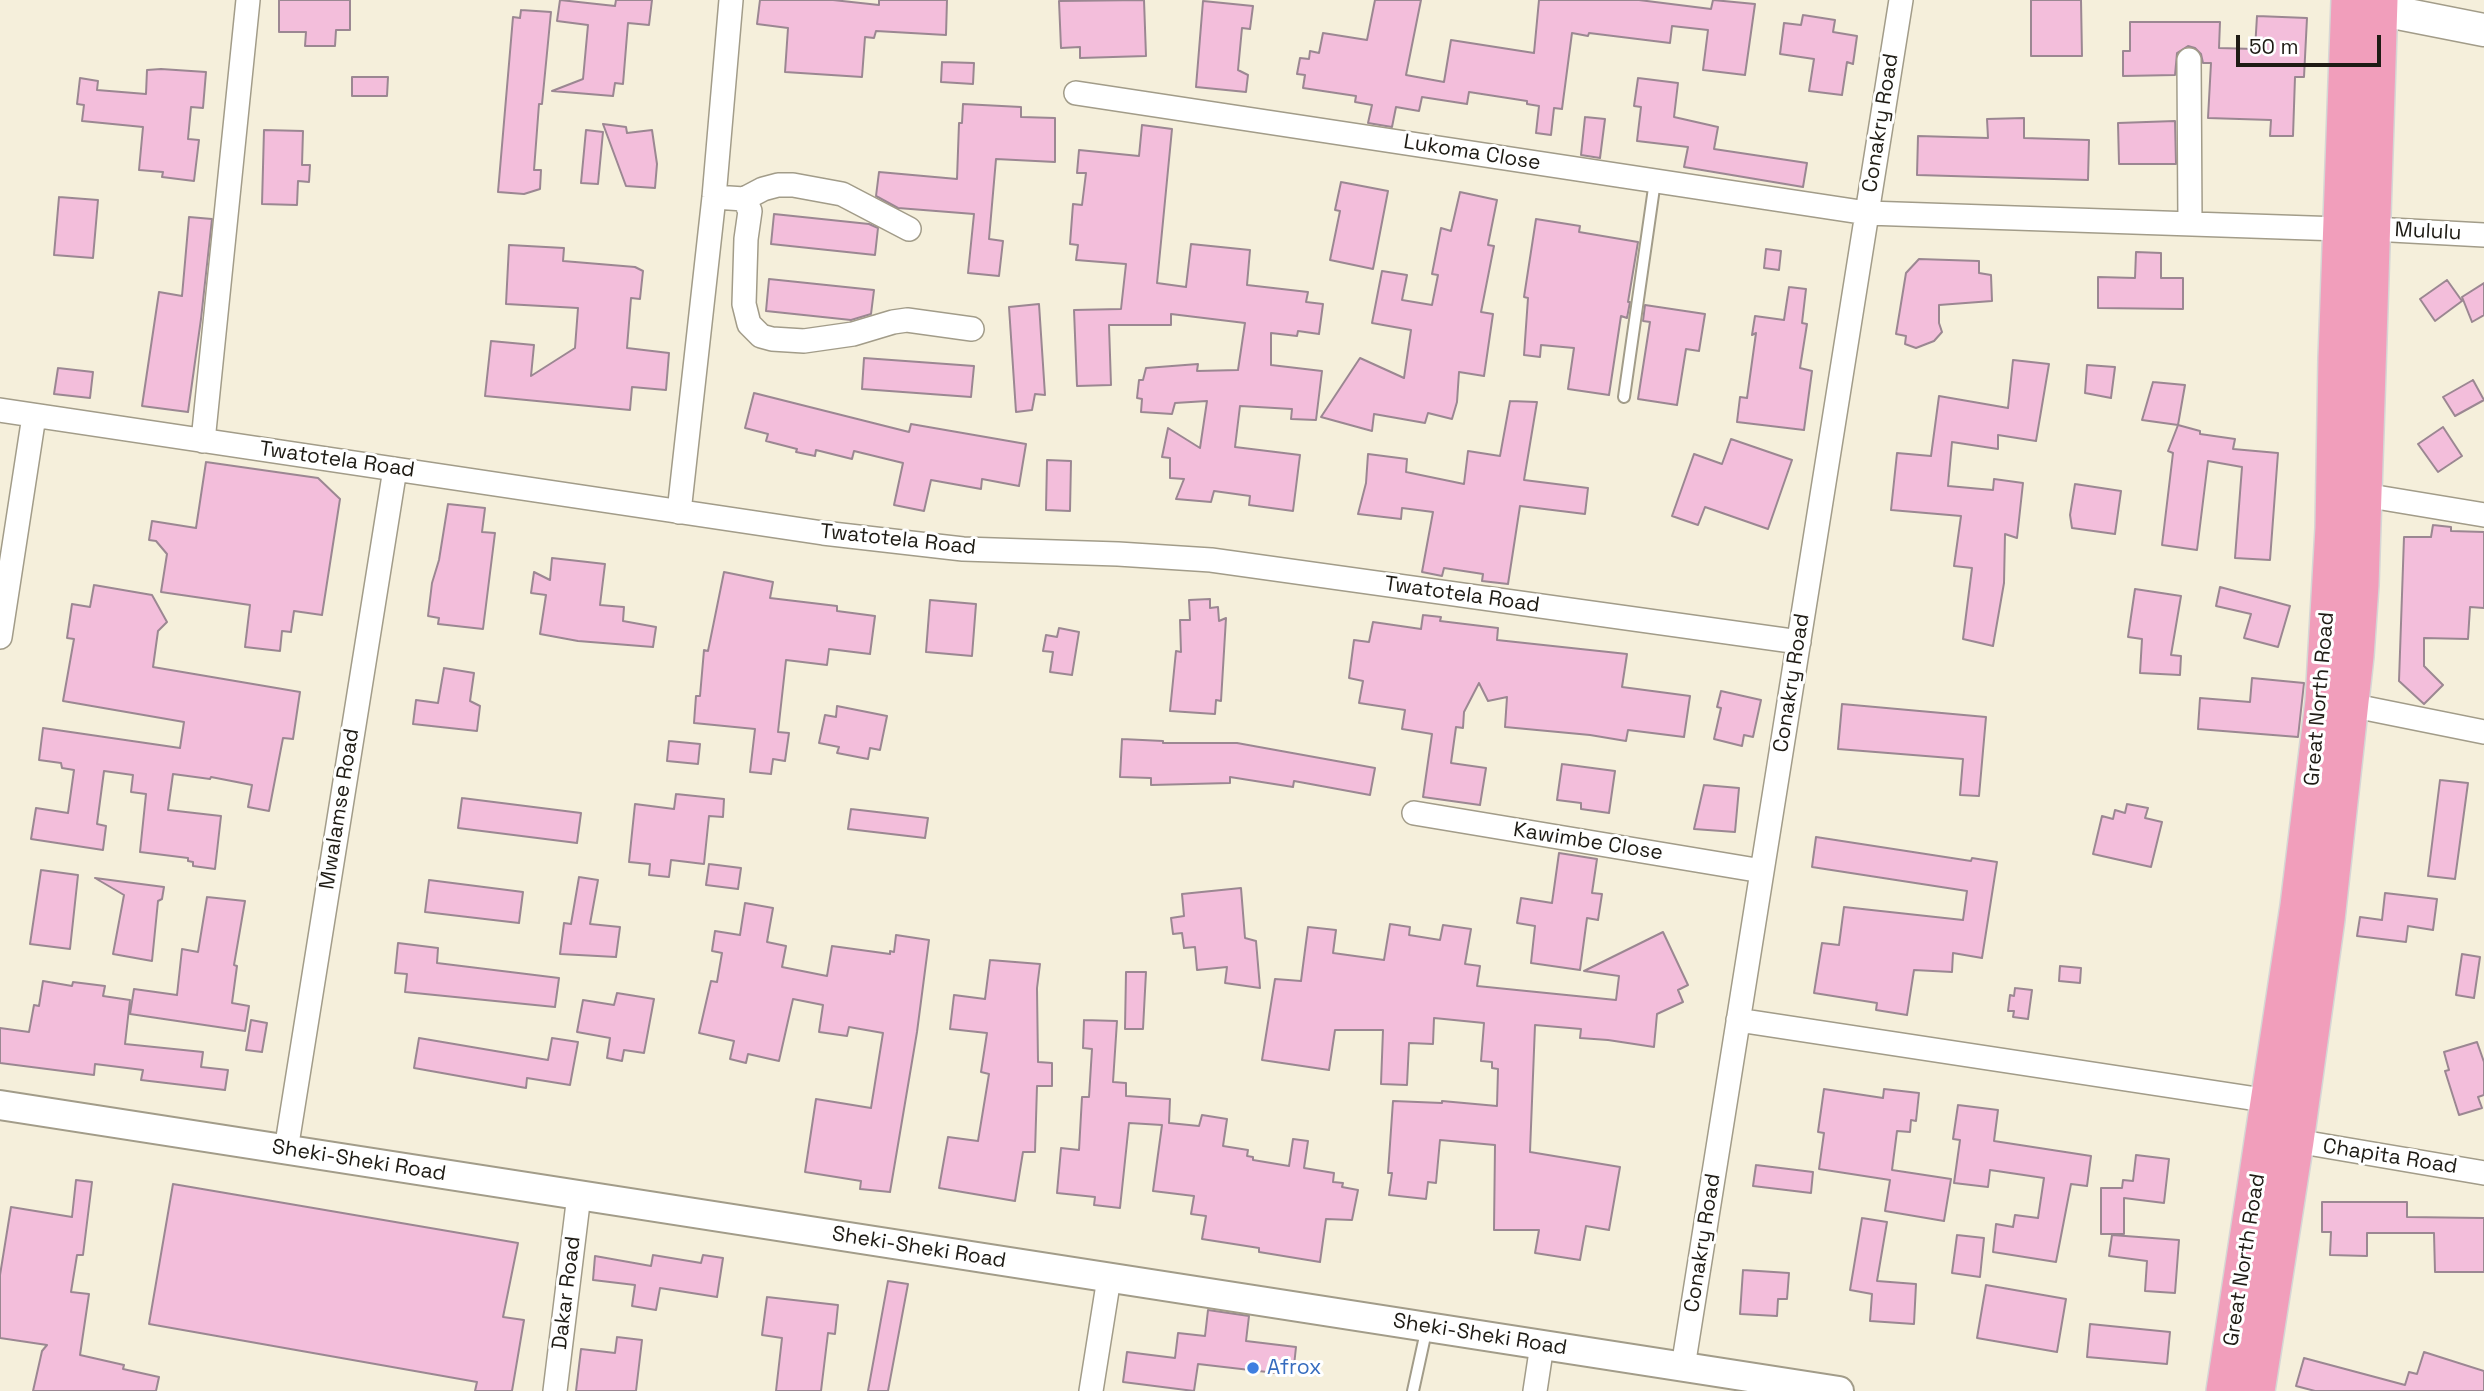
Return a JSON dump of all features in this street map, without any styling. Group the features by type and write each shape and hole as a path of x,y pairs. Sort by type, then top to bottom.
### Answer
{"main road":[{"path":"2365,3 2484,30"},
{"name":"Great North Road","path":"2257,1391 2296,1141 2326,919 2337,703 2333,528 2356,229 2365,3"},
{"name":"Great North Road","path":"2224,1391 2300,893 2361,585 2364,495 2356,229"}],"street":[{"path":"203,441 248,0"},
{"path":"679,512 714,197 731,0"},
{"name":"Conakry Road","path":"1683,1367 1901,0"},
{"path":"2189,60 2190,224"},
{"name":"Lukoma Close","path":"1076,93 1867,213 2190,224"},
{"path":"714,197 744,199 762,189 793,185 842,194 909,229"},
{"path":"744,199 750,211 746,239 744,304 749,324 761,336 804,341 853,334 907,320 972,329"},
{"name":"Mululu","path":"2190,224 2484,235"},
{"name":"Twatotela Road","path":"0,410 823,533 963,549 1211,560 1799,642"},
{"path":"0,637 34,415"},
{"name":"Mwalamse Road","path":"286,1150 394,468"},
{"path":"2364,495 2484,515"},
{"path":"2337,703 2484,732"},
{"name":"Kawimbe Close","path":"1414,813 1762,871"},
{"path":"1738,1020 2270,1101"},
{"name":"Sheki-Sheki Road","path":"0,1105 1839,1391"},
{"name":"Chapita Road","path":"2296,1141 2484,1172"},
{"name":"Dakar Road","path":"555,1391 579,1195"},
{"path":"1091,1391 1109,1278"},
{"path":"1535,1391 1542,1345"}],"lane":[{"path":"1624,397 1655,181"},
{"path":"1413,1391 1427,1327"}],"building":[{"path":"279,0 350,0 350,30 336,30 335,46 305,46 306,32 279,32"},
{"path":"560,0 615,6 616,0 652,0 649,25 628,23 623,84 615,83 613,96 552,91 583,79 588,25 557,21"},
{"path":"760,0 833,0 879,5 879,0 947,0 946,35 876,31 874,38 865,37 862,77 785,72 788,28 757,24"},
{"path":"1144,0 1146,56 1080,58 1080,47 1061,48 1059,1"},
{"path":"1375,0 1421,0 1406,75 1444,82 1451,40 1534,53 1539,0 1639,0 1711,9 1713,0 1755,4 1745,75 1703,70 1708,30 1672,26 1670,43 1572,33 1562,109 1554,108 1551,135 1536,133 1539,106 1527,104 1527,101 1469,92 1467,104 1422,97 1419,111 1396,107 1392,127 1368,123 1372,105 1355,102 1356,96 1303,88 1305,75 1297,74 1300,58 1309,59 1310,51 1319,53 1323,33 1367,40"},
{"path":"2031,0 2081,0 2082,56 2031,56"},
{"path":"1203,1 1253,6 1250,29 1242,28 1238,70 1248,75 1246,92 1196,87"},
{"path":"521,10 551,12 534,170 541,170 540,189 524,194 498,192 513,17 520,18"},
{"path":"1803,15 1835,20 1833,32 1857,36 1853,64 1847,62 1842,95 1809,91 1814,59 1780,54 1784,23 1801,25"},
{"path":"2257,16 2307,18 2304,77 2295,77 2293,136 2270,136 2271,120 2208,118 2211,63 2203,63 2201,54 2195,48 2188,46 2177,53 2175,75 2123,76 2123,51 2130,51 2130,22 2220,22 2219,48 2255,49"},
{"path":"942,62 974,63 973,84 941,82"},
{"path":"147,70 206,72 203,108 191,107 188,139 199,140 194,181 162,177 163,172 139,170 143,127 82,121 84,105 77,104 80,78 98,81 97,90 146,94"},
{"path":"352,77 388,77 387,96 352,96"},
{"path":"1638,78 1678,83 1674,117 1718,127 1714,149 1807,163 1803,187 1684,167 1688,147 1637,141 1641,107 1634,106"},
{"path":"963,104 1021,107 1021,117 1055,118 1055,162 996,159 989,239 1003,241 999,276 968,273 974,214 898,208 876,196 879,172 957,179 959,123 962,123"},
{"path":"1585,117 1605,119 1600,158 1581,155"},
{"path":"2024,118 2024,138 2089,140 2088,180 1917,175 1918,136 1988,138 1987,119"},
{"path":"2175,121 2176,164 2119,164 2118,123"},
{"path":"603,124 626,127 627,133 652,130 657,164 655,188 626,186"},
{"path":"1142,125 1172,129 1157,283 1186,287 1191,244 1250,250 1247,285 1308,292 1306,302 1323,304 1319,334 1298,331 1297,336 1271,333 1271,365 1322,371 1316,420 1291,419 1292,409 1240,406 1235,447 1300,455 1293,511 1249,505 1250,496 1214,491 1211,502 1176,499 1184,479 1170,478 1170,458 1162,457 1168,428 1200,448 1207,401 1175,403 1172,414 1141,412 1142,399 1137,398 1139,380 1143,380 1146,368 1198,364 1197,371 1238,370 1245,323 1171,314 1171,325 1109,325 1111,385 1077,386 1074,310 1121,309 1126,264 1076,260 1078,245 1070,244 1073,204 1082,205 1086,173 1077,173 1079,150 1139,156"},
{"path":"264,130 303,131 302,165 310,165 309,182 298,181 297,205 262,204"},
{"path":"586,130 603,132 598,184 581,183"},
{"path":"1341,182 1388,191 1373,269 1330,260 1340,211 1335,210"},
{"path":"1460,192 1497,200 1488,245 1494,246 1481,312 1493,314 1484,376 1459,372 1457,402 1452,419 1428,413 1425,423 1374,414 1372,431 1321,417 1360,358 1404,378 1411,330 1372,323 1382,271 1407,275 1402,300 1432,305 1438,275 1432,274 1441,228 1451,231"},
{"path":"59,197 98,200 93,258 54,255"},
{"path":"774,214 869,224 878,228 875,255 771,244"},
{"path":"189,217 212,219 188,412 142,406 159,292 182,296"},
{"path":"1536,219 1580,226 1579,232 1638,242 1627,318 1621,316 1609,395 1568,389 1574,348 1541,345 1540,357 1524,355 1528,298 1524,297"},
{"path":"509,245 564,248 563,261 635,267 643,271 640,299 631,298 627,348 669,353 666,390 632,387 630,410 485,396 491,341 534,345 531,376 575,348 578,308 506,304"},
{"path":"1766,249 1781,251 1779,270 1764,268"},
{"path":"2136,252 2161,253 2161,278 2183,278 2183,309 2098,308 2098,277 2135,278"},
{"path":"1919,259 1979,261 1979,273 1991,275 1992,301 1939,305 1942,332 1934,341 1916,348 1905,344 1906,336 1896,334 1906,273"},
{"path":"769,279 874,290 871,314 851,320 766,311"},
{"path":"2447,280 2462,301 2435,321 2420,299"},
{"path":"2484,283 2484,315 2472,322 2462,297"},
{"path":"1789,287 1806,289 1802,323 1807,324 1800,368 1812,371 1804,430 1737,422 1740,397 1747,398 1756,333 1752,335 1755,316 1784,320"},
{"path":"1039,304 1045,395 1035,394 1032,410 1016,412 1009,307"},
{"path":"1645,305 1705,314 1699,351 1686,349 1677,405 1638,399 1650,322 1643,321"},
{"path":"864,358 974,366 971,397 862,389"},
{"path":"2013,360 2049,364 2036,441 1998,435 1998,449 1952,442 1948,486 1993,490 1994,479 2023,483 2017,538 2005,534 2004,583 1993,646 1963,639 1972,568 1954,566 1961,516 1891,510 1897,453 1931,456 1939,396 2008,408"},
{"path":"2087,365 2115,367 2111,398 2085,393"},
{"path":"58,368 93,372 90,398 54,394"},
{"path":"2473,380 2484,400 2455,416 2443,397"},
{"path":"2153,382 2185,385 2178,425 2142,420"},
{"path":"754,393 909,432 911,424 1026,444 1019,486 982,479 981,489 931,480 924,511 894,505 903,463 854,451 852,459 816,450 815,456 766,441 768,434 745,428"},
{"path":"1510,401 1537,402 1524,480 1588,488 1585,514 1520,506 1508,584 1482,581 1483,574 1444,568 1442,576 1422,572 1433,512 1402,508 1401,519 1358,514 1366,483 1368,454 1407,459 1406,472 1464,484 1468,451 1500,456"},
{"path":"2178,425 2200,431 2200,434 2235,439 2233,449 2278,453 2270,560 2235,558 2242,467 2208,461 2197,550 2162,545 2173,453 2168,451"},
{"path":"2443,427 2462,456 2438,472 2418,444"},
{"path":"1731,439 1792,460 1768,529 1705,507 1698,525 1672,516 1694,454 1722,464"},
{"path":"1047,460 1071,461 1070,511 1046,510"},
{"path":"206,462 318,478 340,499 322,615 294,611 291,632 282,631 280,651 245,647 250,605 161,592 167,554 156,541 149,540 152,521 196,528"},
{"path":"2075,484 2121,491 2115,534 2072,528 2070,515"},
{"path":"448,504 485,508 482,532 495,533 483,629 438,624 439,618 428,616"},
{"path":"2433,525 2451,527 2451,531 2484,532 2484,608 2470,607 2468,639 2424,638 2424,666 2443,685 2424,704 2399,681 2404,537 2431,537"},
{"path":"552,558 605,564 600,605 624,607 623,621 656,627 653,647 578,641 540,634 546,595 531,593 534,572 550,580"},
{"path":"724,572 773,582 770,598 837,606 837,611 875,616 870,654 829,649 827,665 786,660 778,732 789,733 785,761 773,759 771,774 750,772 755,729 694,723 696,696 700,696 704,650 708,651"},
{"path":"94,585 152,595 167,622 158,631 153,667 300,692 293,739 283,738 269,811 248,807 252,785 211,777 173,774 168,810 221,816 215,869 193,866 193,862 188,861 188,858 140,852 146,794 131,792 133,775 104,771 97,824 106,826 103,850 31,839 36,808 68,813 74,770 62,768 61,763 39,760 43,728 180,748 184,722 63,701 74,639 67,638 72,604 90,607"},
{"path":"2220,587 2290,606 2278,647 2244,638 2251,614 2216,606"},
{"path":"2135,589 2181,596 2171,655 2181,656 2180,675 2140,673 2142,639 2128,637"},
{"path":"1210,599 1210,608 1218,607 1219,621 1226,618 1221,701 1216,700 1215,714 1170,711 1176,651 1181,652 1180,620 1190,620 1189,600"},
{"path":"930,600 976,604 972,656 926,652"},
{"path":"1423,615 1441,617 1440,621 1498,628 1497,640 1627,654 1622,687 1690,696 1684,737 1628,730 1626,741 1505,727 1507,697 1488,701 1479,683 1464,712 1463,728 1456,727 1451,763 1486,768 1480,805 1423,797 1432,734 1402,729 1405,710 1359,703 1363,681 1349,678 1354,640 1369,642 1373,622 1421,629"},
{"path":"1059,628 1079,632 1072,675 1050,672 1053,652 1043,651 1046,635 1057,637"},
{"path":"444,668 474,673 470,701 480,706 477,731 413,724 416,700 438,703"},
{"path":"2252,678 2304,683 2298,737 2198,729 2200,698 2250,702"},
{"path":"1721,691 1761,700 1753,737 1744,735 1742,746 1714,739 1721,708 1717,707"},
{"path":"1842,704 1986,717 1979,796 1960,795 1963,759 1838,749"},
{"path":"837,706 887,716 880,750 870,748 868,759 837,753 839,747 819,743 825,715 836,717"},
{"path":"1122,739 1163,743 1237,743 1375,768 1370,795 1294,781 1293,787 1230,777 1230,783 1151,785 1151,778 1120,777"},
{"path":"669,741 700,744 698,764 667,761"},
{"path":"1562,764 1615,771 1609,813 1581,809 1581,803 1557,800"},
{"path":"2440,780 2468,783 2455,879 2428,876"},
{"path":"1704,785 1739,788 1735,832 1694,829"},
{"path":"676,794 724,799 723,817 709,816 704,864 671,860 669,877 649,875 650,864 629,862 635,804 674,809"},
{"path":"462,798 581,813 577,843 458,828"},
{"path":"2127,804 2148,808 2145,818 2162,822 2151,867 2093,854 2102,816 2113,819 2115,810 2125,813"},
{"path":"851,809 928,818 925,838 848,829"},
{"path":"1816,837 1971,861 1972,858 1997,862 1982,958 1953,953 1952,972 1914,970 1907,1015 1876,1010 1877,1003 1814,993 1822,943 1839,945 1844,907 1963,920 1967,891 1812,867"},
{"path":"1559,853 1597,859 1592,893 1602,894 1598,920 1587,918 1580,970 1531,963 1535,926 1517,923 1521,898 1552,903"},
{"path":"709,864 741,868 738,889 706,885"},
{"path":"41,870 78,875 70,949 30,944"},
{"path":"579,877 598,880 590,924 620,927 616,957 560,954 564,923 571,924"},
{"path":"95,878 164,887 162,899 158,901 152,961 113,954 124,895"},
{"path":"429,880 523,892 519,923 425,912"},
{"path":"1241,888 1245,938 1256,941 1260,988 1225,983 1227,967 1197,970 1195,947 1184,948 1182,933 1173,934 1171,918 1184,916 1182,894"},
{"path":"2385,893 2437,899 2433,930 2408,926 2406,942 2357,936 2360,917 2382,920"},
{"path":"207,897 245,901 234,965 237,966 232,1003 249,1006 245,1031 130,1014 134,989 177,995 182,949 198,952"},
{"path":"745,903 773,908 767,942 786,946 782,967 827,976 832,946 890,954 890,951 894,952 896,935 929,940 917,1032 890,1192 860,1189 861,1181 805,1172 816,1099 871,1108 883,1033 849,1027 847,1036 819,1032 823,1005 793,999 779,1061 748,1054 746,1063 730,1059 734,1041 699,1033 711,981 717,982 722,953 712,951 715,931 740,935"},
{"path":"1390,924 1410,927 1409,935 1440,940 1443,925 1471,929 1465,964 1480,966 1477,986 1616,1000 1619,976 1584,971 1663,932 1688,985 1678,990 1683,1002 1657,1014 1654,1047 1580,1038 1581,1029 1535,1025 1530,1152 1620,1167 1609,1230 1586,1226 1580,1260 1535,1253 1539,1230 1494,1230 1495,1145 1440,1140 1436,1183 1428,1182 1426,1199 1389,1195 1393,1101 1442,1101 1497,1106 1498,1069 1492,1068 1492,1062 1481,1061 1484,1023 1434,1018 1433,1044 1409,1043 1407,1085 1381,1084 1383,1030 1335,1030 1329,1070 1262,1060 1275,979 1301,981 1308,927 1336,930 1333,953 1384,960"},
{"path":"398,943 438,948 437,963 559,978 555,1007 405,992 407,974 395,973"},
{"path":"2462,954 2480,957 2474,998 2456,995"},
{"path":"990,960 1040,964 1037,988 1038,1062 1052,1063 1052,1086 1037,1086 1035,1152 1023,1152 1015,1201 939,1188 948,1137 978,1141 989,1074 981,1072 987,1033 950,1029 954,995 985,999"},
{"path":"2060,966 2081,968 2080,983 2059,981"},
{"path":"1126,972 1146,972 1143,1029 1125,1029"},
{"path":"43,981 72,986 73,982 105,986 103,996 130,1000 125,1044 203,1052 201,1067 228,1070 225,1090 141,1080 143,1070 95,1064 94,1075 0,1063 0,1028 29,1032 34,1005 39,1006"},
{"path":"2015,988 2032,990 2028,1019 2013,1017 2014,1011 2008,1011 2010,995 2014,996"},
{"path":"617,993 654,999 644,1053 624,1050 622,1061 607,1058 610,1038 577,1032 583,1000 614,1005"},
{"path":"251,1020 267,1023 262,1052 246,1050"},
{"path":"1084,1020 1117,1021 1113,1082 1126,1083 1126,1096 1170,1099 1169,1123 1199,1126 1202,1115 1227,1119 1223,1146 1248,1150 1247,1156 1253,1157 1253,1160 1289,1166 1293,1139 1308,1141 1304,1168 1334,1173 1333,1182 1358,1190 1352,1220 1326,1219 1320,1262 1202,1239 1206,1216 1191,1214 1194,1196 1153,1191 1162,1125 1129,1123 1120,1208 1094,1205 1095,1197 1057,1193 1061,1148 1079,1150 1082,1097 1089,1097 1092,1049 1083,1048"},
{"path":"419,1038 548,1060 552,1038 578,1042 570,1085 527,1078 526,1088 414,1068"},
{"path":"2477,1042 2484,1062 2484,1095 2478,1097 2482,1108 2459,1115 2445,1071 2449,1070 2444,1052"},
{"path":"1824,1089 1883,1098 1884,1089 1919,1093 1916,1121 1911,1120 1910,1132 1897,1131 1892,1170 1951,1179 1944,1221 1885,1211 1890,1180 1819,1169 1824,1133 1818,1132"},
{"path":"1958,1105 1998,1110 1994,1141 2091,1156 2087,1186 2071,1184 2056,1262 1993,1252 1996,1224 2013,1227 2015,1215 2038,1218 2044,1178 1990,1170 1988,1187 1954,1183 1960,1140 1953,1139"},
{"path":"2136,1155 2169,1159 2164,1203 2124,1198 2124,1234 2101,1234 2101,1188 2122,1188 2123,1180 2133,1181"},
{"path":"1756,1165 1813,1172 1811,1193 1753,1186"},
{"path":"76,1180 92,1182 83,1255 77,1255 71,1292 89,1294 80,1355 124,1365 123,1369 159,1377 156,1391 33,1391 42,1351 47,1345 0,1338 0,1275 11,1207 72,1217"},
{"path":"173,1184 518,1243 503,1317 524,1320 512,1391 475,1391 477,1382 149,1324"},
{"path":"2322,1202 2407,1202 2407,1217 2484,1218 2484,1272 2435,1272 2434,1233 2367,1233 2367,1256 2330,1255 2331,1232 2322,1232"},
{"path":"1862,1218 1887,1222 1877,1281 1916,1284 1914,1324 1870,1321 1872,1294 1850,1290"},
{"path":"1957,1235 1984,1238 1980,1277 1952,1273"},
{"path":"2112,1235 2179,1240 2175,1293 2145,1291 2147,1261 2109,1256"},
{"path":"653,1255 701,1263 703,1255 723,1258 717,1297 660,1288 656,1310 632,1306 635,1285 593,1280 595,1256 651,1266"},
{"path":"1743,1270 1789,1273 1787,1299 1778,1299 1777,1316 1740,1314"},
{"path":"888,1281 908,1284 888,1391 868,1391"},
{"path":"1986,1285 2066,1299 2057,1352 1977,1338"},
{"path":"767,1297 838,1305 835,1334 828,1333 821,1391 776,1391 782,1338 762,1335"},
{"path":"1208,1310 1249,1316 1246,1341 1296,1347 1293,1375 1198,1364 1194,1391 1123,1382 1127,1352 1175,1358 1178,1333 1205,1336"},
{"path":"2090,1324 2170,1332 2167,1364 2087,1357"},
{"path":"617,1337 642,1340 636,1391 576,1391 581,1349 615,1353"},
{"path":"2424,1352 2484,1371 2484,1391 2315,1391 2296,1386 2304,1358 2405,1385 2409,1372 2417,1374"}],"place":[{"name":"Afrox","path":"1253,1368"}]}
